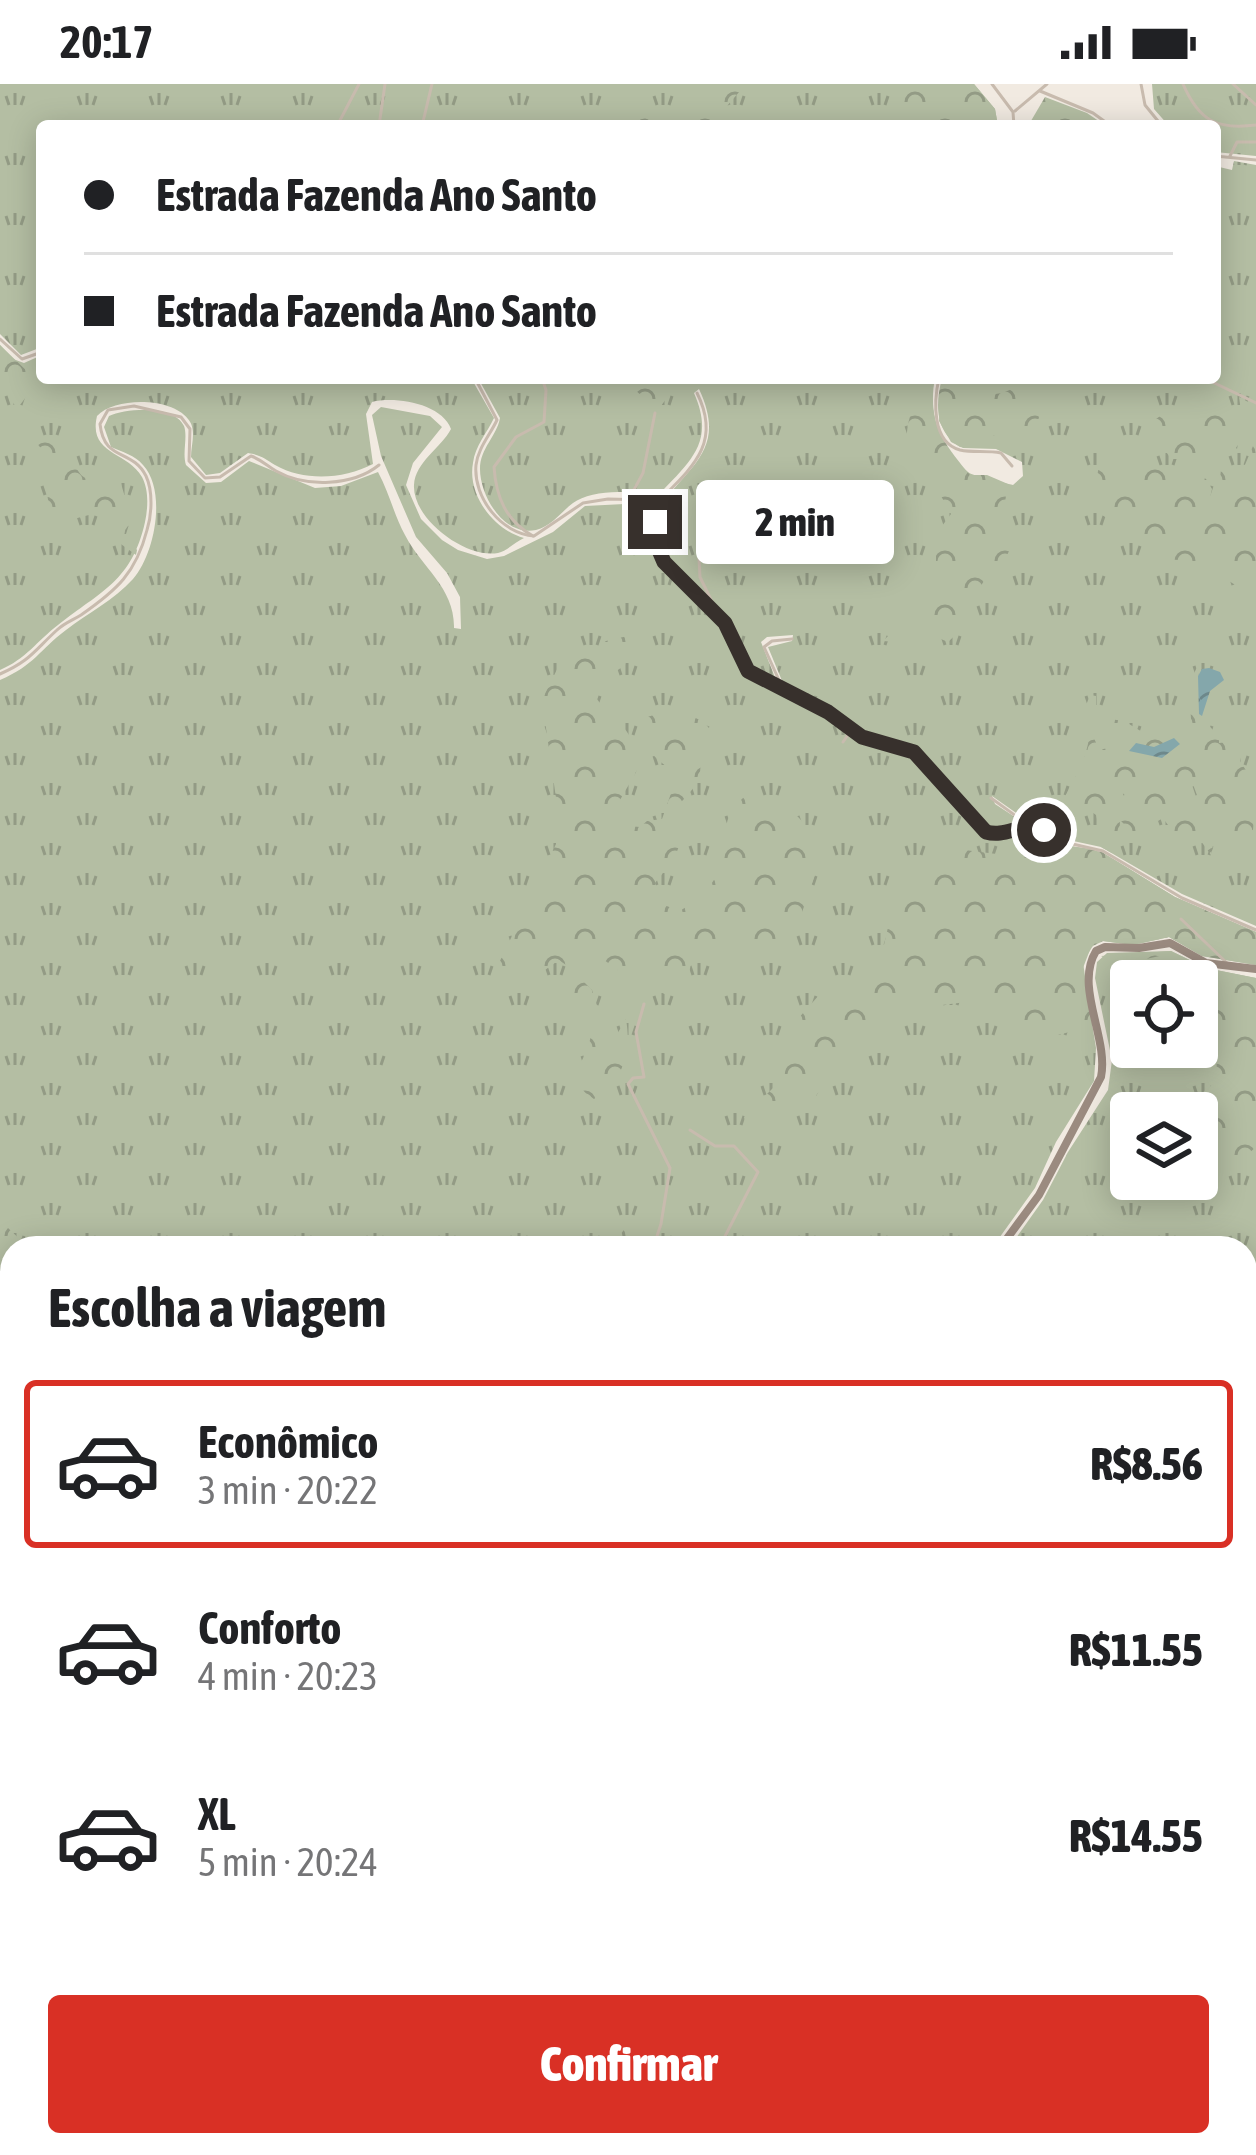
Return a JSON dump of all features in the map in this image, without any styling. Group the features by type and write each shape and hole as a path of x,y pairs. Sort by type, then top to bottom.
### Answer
{"street":[{"path":"340,120 359,84"},
{"path":"380,120 385,84"},
{"path":"423,120 432,84"},
{"path":"992,84 1013,112 1014,120"},
{"path":"1013,112 1047,84"},
{"path":"1141,84 1145,105 1157,120"},
{"path":"1184,84 1194,108 1214,120"},
{"path":"1233,84 1256,105"},
{"path":"1040,91 1103,120"},
{"path":"1221,123 1233,129 1256,125"},
{"path":"1230,157 1237,142 1256,142"},
{"path":"1221,156 1256,160"},
{"path":"0,339 22,359 36,354"},
{"path":"479,384 497,420 476,464 485,501 507,527 534,536"},
{"path":"534,536 518,527 503,507 494,471 515,437 544,422 544,384"},
{"path":"939,384 937,417 946,440 958,449 1001,453 1012,466"},
{"path":"1216,384 1256,404"},
{"path":"654,506 704,448 706,417 697,393"},
{"path":"0,674 30,661 60,627 125,579 140,557 151,513 148,479 135,462 112,452 103,440 100,424 108,410 151,408 182,417 190,429 188,461 205,478 220,477 251,456 279,472 323,483 363,475 380,465"},
{"path":"630,499 646,462 655,413"},
{"path":"534,536 583,503 648,500 654,506 659,552 716,612"},
{"path":"699,559 700,577 748,671 828,712 852,730 922,758 986,832 999,834 1030,825"},
{"path":"784,691 764,647 772,640 792,639"},
{"path":"843,742 852,730"},
{"path":"991,798 1030,825 1068,843 1103,850 1182,898 1256,929"},
{"path":"1181,919 1229,965"},
{"path":"1009,1236 1039,1195 1101,1077 1103,1060 1089,973 1096,952 1105,947 1170,944 1206,963 1256,969"},
{"path":"644,1004 636,1032 644,1077 628,1084 670,1172 658,1236"},
{"path":"690,1130 715,1146 734,1146 758,1175 725,1236"}],"green space":[{"path":"0,84 974,84 995,109 997,120 36,120 36,349 21,355 0,334"},
{"path":"698,84 746,84 721,113 720,120 691,118"},
{"path":"915,84 974,84 995,109 997,120 894,120 894,112"},
{"path":"1152,84 1256,84 1256,156 1221,153 1221,120 1164,120 1154,109"},
{"path":"1045,97 1097,120 1032,120"},
{"path":"624,104 649,120 605,120 606,112"},
{"path":"1234,161 1256,165 1256,926 1182,894 1101,847 1064,839 1029,822 992,796 995,804 1024,823 988,831 911,747 858,729 819,702 785,688 768,647 792,641 793,635 767,637 761,642 778,685 749,667 725,617 666,558 660,544 658,508 693,467 707,441 707,410 699,389 694,393 702,426 700,440 687,464 654,500 625,492 591,495 547,525 524,530 504,521 484,491 481,462 500,418 481,384 934,384 935,417 958,463 971,474 1013,485 1023,476 1022,462 996,449 963,448 951,442 939,421 942,384 1221,384 1221,167 1232,170"},
{"path":"0,345 24,363 36,358 36,384 474,384 494,418 474,457 474,487 493,519 524,538 501,552 485,553 443,534 416,498 415,477 451,429 428,408 393,400 372,402 366,414 373,464 324,476 299,474 248,453 220,473 206,475 191,457 192,427 180,412 143,402 105,410 97,416 98,438 135,469 147,493 139,542 113,583 0,670"},
{"path":"0,345 35,379 26,384 35,385 17,409 0,382"},
{"path":"634,384 676,384 661,406 653,406"},
{"path":"933,384 935,420 970,475 987,475 1008,484 1004,508 1014,539 1006,558 970,602 968,623 948,642 905,624 895,642 883,641 896,628 908,592 927,593 936,575 936,534 951,514 935,485 925,438 914,444 907,436 914,405"},
{"path":"941,384 978,384 983,392 995,394 1017,384 1038,384 1039,418 1029,431 1029,445 1013,443 1003,435 998,440 994,435 965,438 970,445 960,447 941,425"},
{"path":"1239,397 1256,409 1256,420 1241,427 1237,449 1227,437 1221,439 1218,447 1225,454 1209,465 1199,462 1188,449 1181,459 1171,459 1154,434 1156,419 1183,400 1219,405 1235,417 1241,411"},
{"path":"381,407 430,416 442,427 413,463 406,485 421,519 458,550 487,559 504,556 553,532 585,506 644,503 650,509 651,543 657,558 721,625 747,675 814,708 858,738 913,756 988,835 1038,828 1070,846 1113,859 1175,897 1256,932 1256,965 1202,956 1169,937 1133,945 1103,941 1091,947 1083,968 1096,1048 1094,1081 1056,1142 1035,1188 1001,1236 0,1236 0,680 21,669 118,593 133,579 147,554 155,522 155,490 140,462 111,447 104,427 109,416 126,411 170,414 184,426 186,465 206,483 221,482 249,461 315,488 341,486 378,472 405,535 449,601 454,628 461,629 460,597 447,573 416,537 381,456 372,415"},
{"path":"31,427 52,443 63,442 85,478 120,480 131,518 126,534 136,555 114,539 115,516 108,510 66,521 51,518 44,475 50,460"},
{"path":"1256,439 1256,598 1221,576 1205,576 1196,568 1190,572 1179,560 1162,559 1150,541 1116,527 1093,506 1101,450 1145,460 1176,474 1184,475 1189,468 1212,489 1203,504 1207,510 1218,494 1221,470 1244,467"},
{"path":"632,635 625,665 605,679 595,696 629,735 636,755 637,769 619,804 619,819 640,827 662,819 675,782 673,771 653,755 646,742 647,717 682,714 711,731 709,741 695,750 700,767 697,781 678,805 678,847 655,883 664,905 680,911 712,883 723,860 728,821 743,798 770,799 793,812 810,833 821,858 794,935 787,948 769,958 742,947 720,950 696,941 687,982 669,996 658,991 645,971 626,991 620,991 617,969 604,960 595,973 582,973 580,978 592,990 610,1046 626,1019 628,1032 618,1075 594,1099 577,1077 591,1035 568,1004 566,965 559,960 538,975 519,967 511,978 499,970 499,963 556,844 558,812 542,700 564,655 574,664 606,641"},
{"path":"1198,665 1199,714 1219,743 1230,742 1243,750 1240,761 1256,786 1253,830 1226,832 1219,817 1198,798 1191,779 1181,788 1217,824 1211,855 1198,837 1187,845 1184,835 1175,835 1163,818 1158,821 1140,815 1124,794 1115,791 1114,807 1145,830 1137,844 1129,839 1128,828 1120,820 1119,848 1112,853 1101,847 1093,836 1096,815 1081,804 1072,805 1064,819 1054,817 1089,739 1094,738 1099,750 1108,748 1103,730 1095,732 1080,721 1090,695 1096,696 1096,711 1088,715 1087,723 1102,718 1124,721 1149,736 1191,719 1189,684"},
{"path":"1043,830 1070,846 1102,852 1175,897 1256,932 1256,965 1202,956 1169,937 1133,945 1103,941 1094,944 1083,962 1092,1026 1024,1044 1000,1016 975,1001 909,1009 858,1033 816,1096 805,1094 756,1130 747,1129 744,1117 784,1077 796,1021 820,994 843,1003 876,980 894,901 923,865 948,848 1005,855"},
{"path":"1171,951 1190,960 1110,960 1110,1050 1095,978 1097,962 1107,953"},
{"path":"1171,951 1190,960 1168,960 1164,955 1110,960 1101,956"},
{"path":"1218,970 1256,978 1256,1236 1018,1236 1108,1090 1111,1068 1218,1068"},
{"path":"1218,970 1256,978 1256,1147 1226,1173 1218,1169 1218,1092 1203,1092 1219,1079"},
{"path":"0,1205 8,1228 16,1236 0,1236"},
{"path":"661,1207 655,1236 617,1236 633,1218 646,1218"}],"water":[{"path":"1209,668 1220,672 1224,680 1210,691 1202,716 1198,676"},
{"path":"1174,738 1180,744 1162,758 1129,751 1136,743 1154,747"}],"route":[{"path":"655,522 655,541 664,562 725,623 744,666 756,677 815,704 862,737 914,752 986,832 994,835 1029,825 1044,830"}]}
